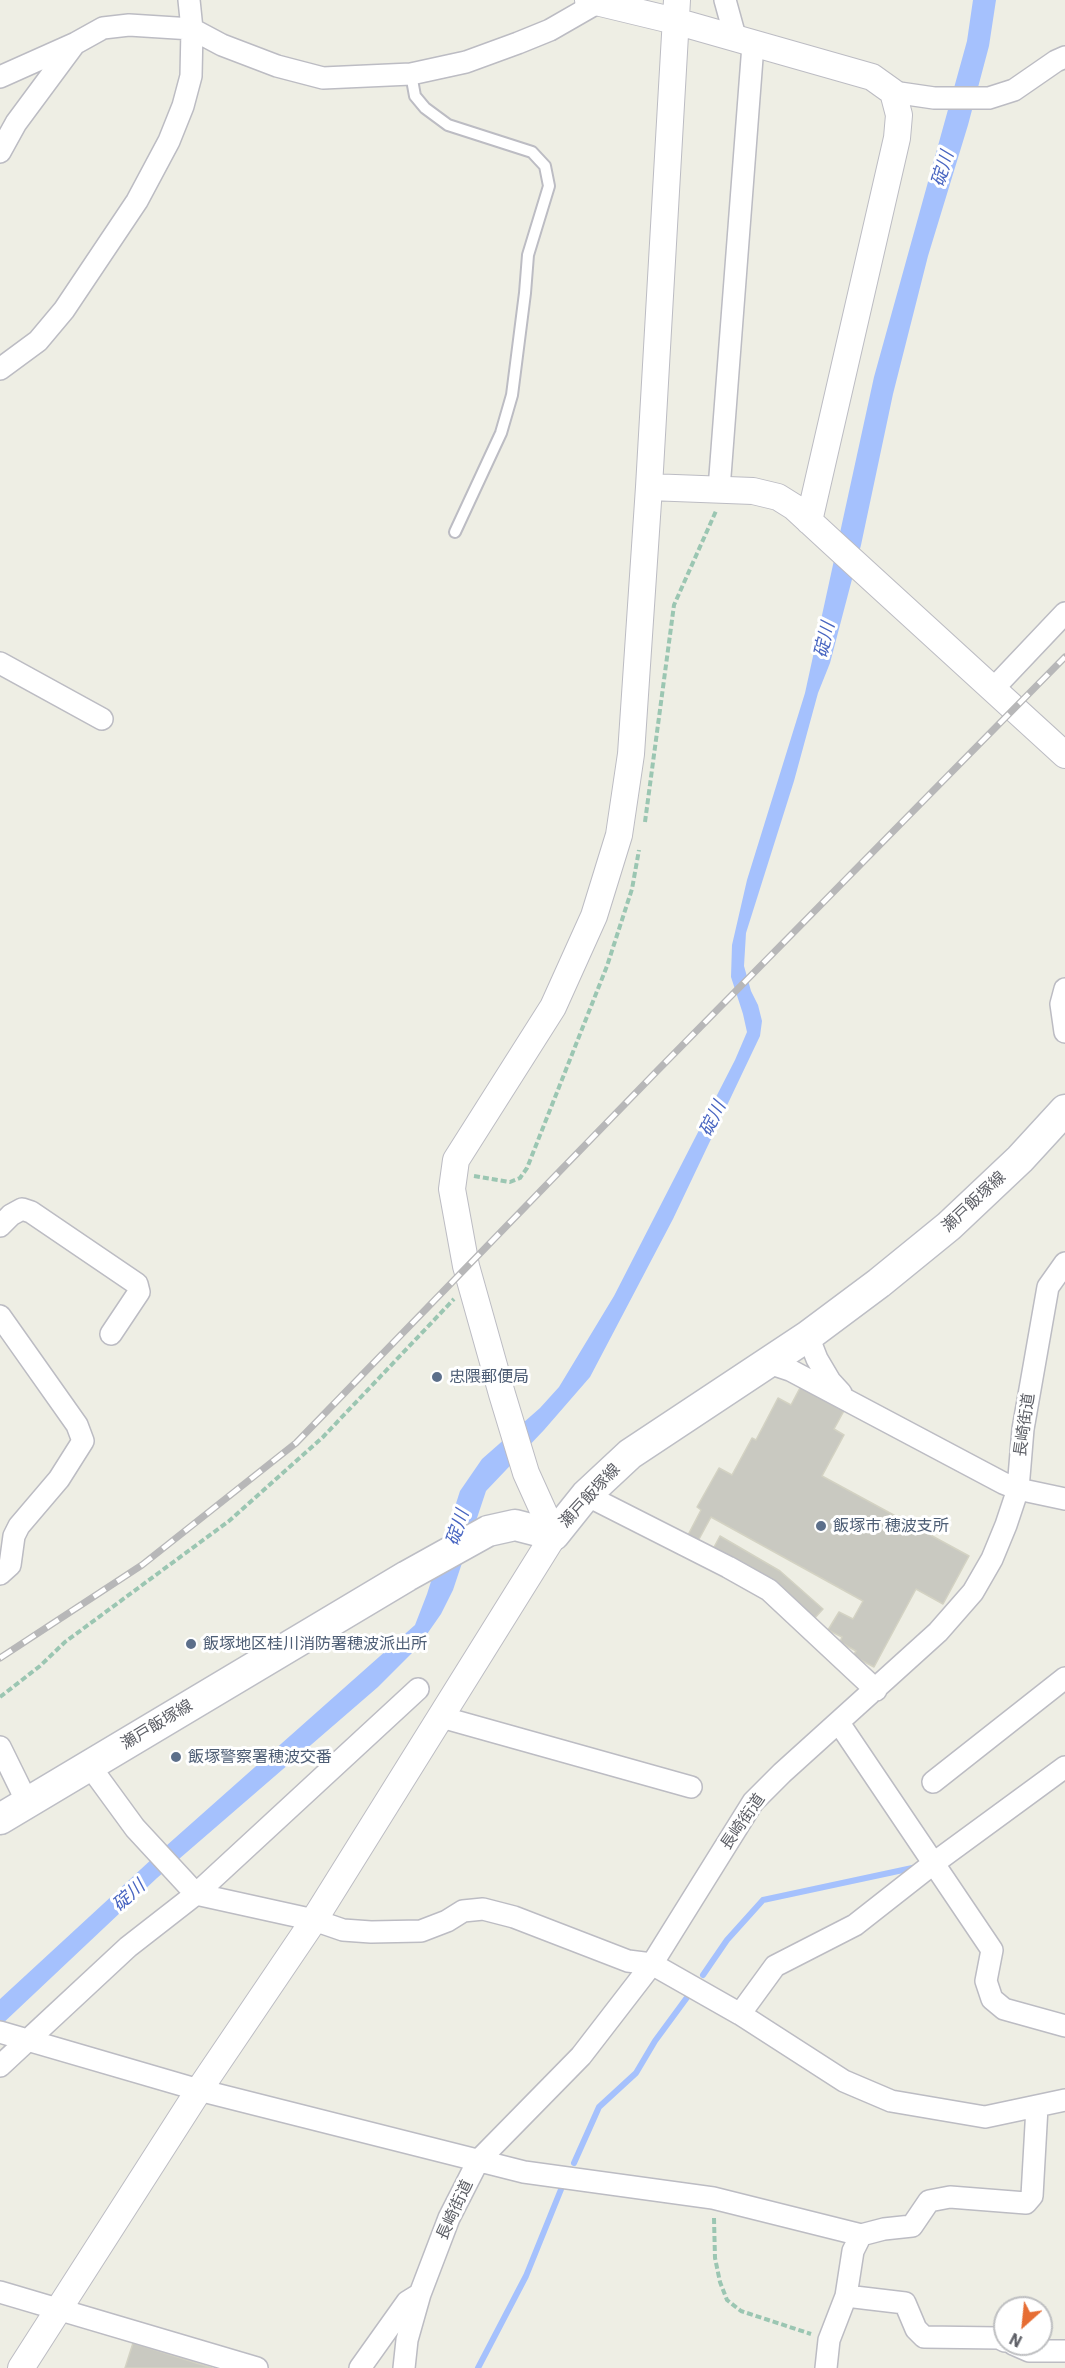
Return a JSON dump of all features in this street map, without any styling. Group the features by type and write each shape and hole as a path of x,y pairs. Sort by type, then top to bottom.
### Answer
{"main road":[{"name":"瀬戸飯塚線","path":"0,1819 407,1576 488,1531 515,1525 554,1535 586,1495 630,1454 808,1336 879,1283 949,1226 1020,1159 1065,1110"}],"street":[{"path":"0,369 38,341 57,318 136,201 169,141 183,106 190,76 192,29 189,0"},
{"path":"719,489 745,42 725,0"},
{"path":"0,77 76,43 103,28 129,25 192,29 222,45 277,66 323,78 411,74 466,62 518,43 550,30 593,2 676,11 745,42 872,77 892,92 934,98 989,98 1014,90 1065,57"},
{"path":"21,2368 199,2090 314,1920 554,1535 526,1473 502,1394 470,1282 452,1189 456,1160 553,1007 594,916 619,835 631,754 650,487 676,11"},
{"path":"0,152 16,123 76,43"},
{"path":"809,521 897,138 899,115 892,92"},
{"path":"650,487 753,491 778,497 809,521 1065,755"},
{"path":"993,689 1065,613"},
{"path":"0,663 102,718"},
{"path":"1065,988 1061,1004 1065,1032"},
{"path":"0,1226 11,1215 22,1209 31,1212 137,1284 139,1293 111,1334"},
{"name":"長崎街道","path":"360,2368 407,2302 420,2294 449,2218 478,2161 580,2056 652,1964 753,1802 938,1632 973,1592 992,1559 1018,1489 1023,1429 1048,1287 1065,1263"},
{"path":"0,1316 77,1425 83,1441 58,1479 19,1526 14,1536 10,1565 0,1574"},
{"path":"808,1336 817,1359 830,1381 846,1398"},
{"path":"763,1366 775,1365 790,1370 1002,1483 1065,1500"},
{"path":"586,1495 729,1567 769,1590 876,1690"},
{"path":"933,1782 1065,1678"},
{"path":"0,2066 15,2036 128,1947 193,1892 418,1689"},
{"path":"441,1717 692,1788"},
{"path":"839,1722 992,1950 986,1982 992,1999 1004,2009 1065,2026"},
{"path":"0,1747 27,1802"},
{"path":"89,1765 135,1828 193,1892 314,1920 343,1930 371,1932 421,1930 447,1921 463,1911 483,1909 514,1917 628,1961 652,1964 740,2014 844,2081 891,2101 985,2117 1065,2100"},
{"path":"740,2014 775,1966 855,1925 934,1863 1065,1767"},
{"path":"15,2036 199,2090 524,2172 713,2198 861,2235 884,2229 912,2226 929,2201 950,2197 1026,2203 1032,2196 1037,2107"},
{"path":"826,2368 829,2340 846,2296 853,2251 861,2235"},
{"path":"0,2292 257,2368"},
{"path":"404,2368 407,2340 420,2294"},
{"path":"846,2296 905,2303 916,2329 924,2337 993,2338"}],"lane":[{"path":"411,74 415,96 424,108 448,125 532,152 545,166 549,186 528,255 512,395 501,433 455,532"}],"path":[{"path":"0,1697 66,1642 229,1521 323,1437 470,1282"},
{"path":"713,2198 715,2258 727,2300 741,2311 829,2340"}],"water":[{"name":"碇川","path":"973,0 996,0 989,46 968,125 928,256 893,394 861,545 830,663 818,693 794,781 746,933 744,966 762,1021 760,1036 673,1219 590,1377 486,1491 453,1590 441,1614 418,1647 378,1687 157,1878 0,2026 0,1999 166,1846 415,1625 460,1491 482,1459 540,1408 559,1387 614,1296 735,1060 747,1032 731,977 732,945 747,880 805,693 874,377 967,41"}],"building":[{"name":"飯塚市 穂波支所","path":"801,1386 845,1409 834,1429 844,1435 822,1476 969,1556 943,1604 916,1589 874,1667 853,1656 856,1651 840,1642 842,1637 828,1630 839,1612 853,1619 863,1601 711,1517 698,1541 688,1535 701,1510 697,1507 719,1468 732,1475 752,1438 756,1440 778,1398 791,1405"},
{"path":"720,1536 780,1571 823,1609 813,1620 713,1549"},
{"path":"133,2343 212,2368 125,2368"}],"waterway":[{"path":"703,1975 727,1940 763,1900 917,1867"},
{"path":"574,2163 599,2107 636,2073 655,2041 691,1992"},
{"path":"478,2368 526,2276 564,2182"}],"railway":[{"path":"0,1658 142,1565 296,1443 657,1071 1065,657"}],"place":[{"name":"忠隈郵便局","path":"437,1377"},
{"name":"飯塚市 穂波支所","path":"821,1526"},
{"name":"飯塚地区桂川消防署穂波派出所","path":"191,1644"},
{"name":"飯塚警察署穂波交番","path":"176,1757"}]}
